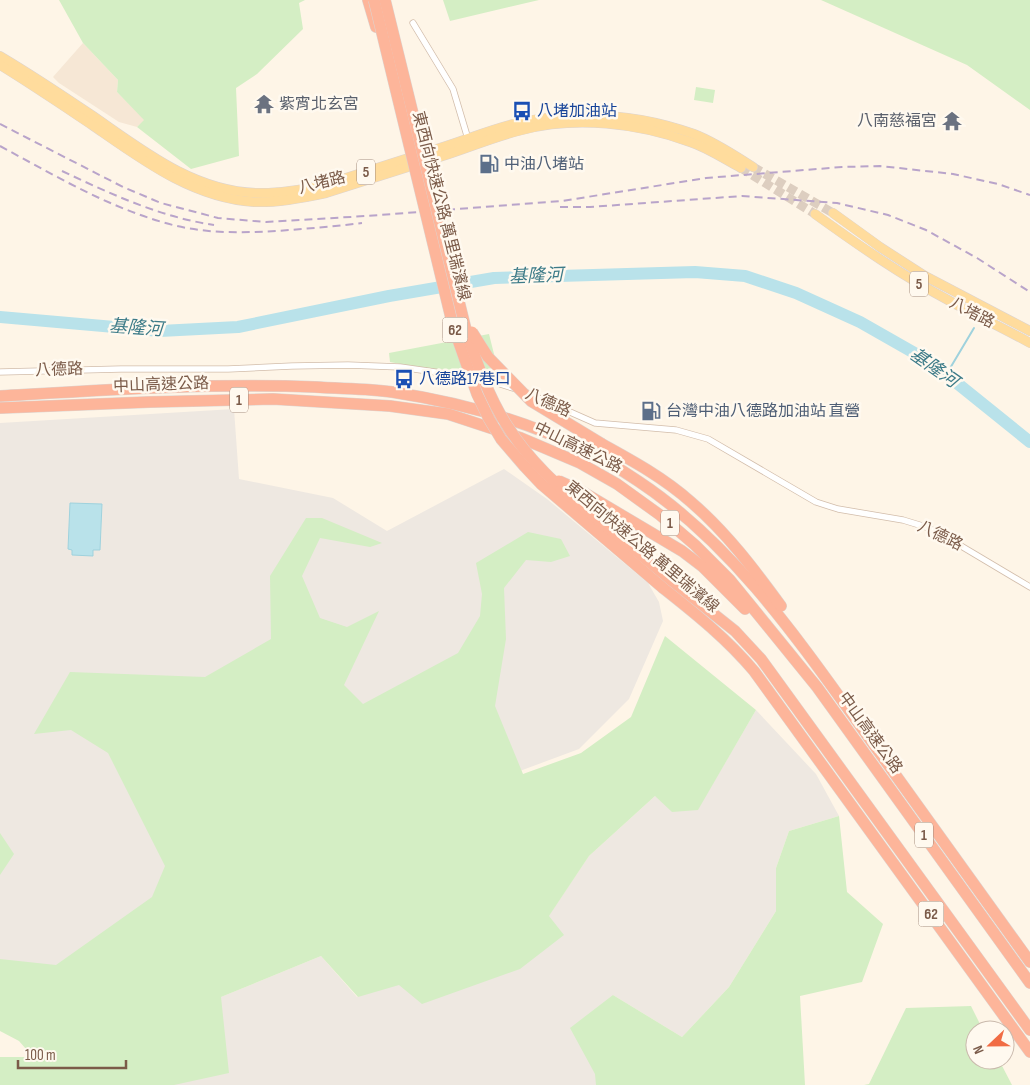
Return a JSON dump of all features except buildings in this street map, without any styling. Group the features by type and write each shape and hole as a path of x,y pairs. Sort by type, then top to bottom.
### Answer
{"highway":[{"path":"368,0 399,102"},
{"name":"東西向快速公路 萬里瑞濱線","path":"374,0 453,326 477,394 501,439 541,484 667,584 722,620 761,659 1030,1030"},
{"path":"380,0 471,370 493,418 528,464 540,472 581,491 675,546 703,568 739,603 790,661 817,687"},
{"name":"東西向快速公路 萬里瑞濱線","path":"385,0 466,330 477,365 491,398 508,428 540,468 667,584 726,640 754,671 1030,1052"},
{"path":"390,0 470,328 477,342 488,358 531,401 650,471 691,502 732,543 752,568 808,643 817,665"},
{"name":"中山高速公路","path":"0,396 268,385 388,391 453,403 481,411 536,430 580,449 638,481 683,515 727,557 779,614 1030,962"},
{"name":"中山高速公路","path":"0,408 273,399 390,406 448,414 520,438 595,471 617,484 660,515 695,545 730,580 817,687 1030,983"}],"main road":[{"name":"八堵路","path":"0,56 40,80 148,154 180,173 201,182 255,194 300,190 324,185 521,122 568,115 597,114 643,121 694,135 718,146 754,167"},
{"name":"八堵路","path":"0,65 36,87 143,161 198,190 230,198 282,200 326,193 522,130 569,123 596,122 669,135 691,142 741,168"},
{"name":"八堵路","path":"833,213 925,276 1030,331"},
{"name":"八堵路","path":"815,214 904,276 1030,343"}],"street":[{"path":"413,23 453,89 468,139"},
{"name":"八德路","path":"0,372 228,369 348,365 400,367 487,380 534,395 595,422 676,430 708,439 816,502 903,520 926,527 946,536 1030,587"}],"shaded area":[{"path":"83,43 118,80 117,92 145,120 137,127 119,122 59,83 53,77"},
{"path":"234,409 239,479 333,498 387,531 504,469 547,499 648,583 659,602 663,621 629,699 579,749 509,775 64,983 0,969 0,423"},
{"path":"756,710 816,774 839,816 789,831 776,868 776,911 729,987 682,1037 613,995 596,1074 596,1085 143,1085 221,997 321,956 357,997 548,917 589,856 655,796 698,809"}],"green space":[{"path":"59,0 305,0 299,3 303,29 257,74 236,88 239,156 191,169 137,127 144,120 117,92 118,80 83,43"},
{"path":"443,0 539,0 450,21"},
{"path":"821,0 1030,0 1030,110 967,65"},
{"path":"696,87 715,90 713,103 694,100"},
{"path":"489,334 495,358 496,382 390,362 389,353"},
{"path":"306,518 322,518 382,543 370,547 320,538 302,576 320,618 347,627 379,611 344,685 363,704 458,653 480,616 482,594 476,563 528,532 561,539 570,556 551,562 526,560 504,588 506,639 495,706 523,774 581,753 631,717 665,636 756,710 698,810 672,812 655,796 589,856 549,916 564,935 520,969 422,1004 399,985 358,997 321,956 221,997 229,1073 174,1085 0,1085 0,1057 33,1057 19,1041 0,1031 0,959 56,965 152,897 165,866 108,753 71,730 34,734 70,672 205,677 271,639 270,576"},
{"path":"839,816 847,892 883,924 862,982 800,996 805,1085 596,1085 595,1074 570,1028 613,995 682,1037 729,987 776,911 776,868 789,831"},
{"path":"0,833 14,854 0,875"},
{"path":"971,1006 978,1020 965,1020 965,1070 1004,1070 1012,1085 864,1085 869,1084 906,1008"}],"water":[{"path":"70,503 102,504 100,550 93,550 93,556 72,555 72,550 68,549"}],"waterway":[{"name":"基隆河","path":"0,317 160,331 238,327 389,296 494,278 695,272 745,276 796,293 860,322 932,363 1030,442"},
{"path":"946,375 974,328"}],"tunnel":[{"path":"753,167 833,213"},
{"path":"741,168 815,214"}],"railway":[{"path":"0,124 123,187 161,203 218,218 266,222 562,201 706,178 842,167 880,166 953,174 998,184 1030,195"},
{"path":"0,146 99,198 141,215 178,226 210,231 242,232 290,230 362,223"},
{"path":"62,171 117,196 155,210 214,225"},
{"path":"560,207 590,207 742,196 837,203 888,215 926,230 977,258 1030,292"}],"place":[{"name":"紫宵北玄宮","path":"264,104"},
{"name":"八堵加油站","path":"522,111"},
{"name":"八南慈福宮","path":"952,121"},
{"name":"中油八堵站","path":"489,164"},
{"name":"八德路17巷口","path":"404,379"},
{"name":"台灣中油八德路加油站 直營","path":"651,411"}]}
